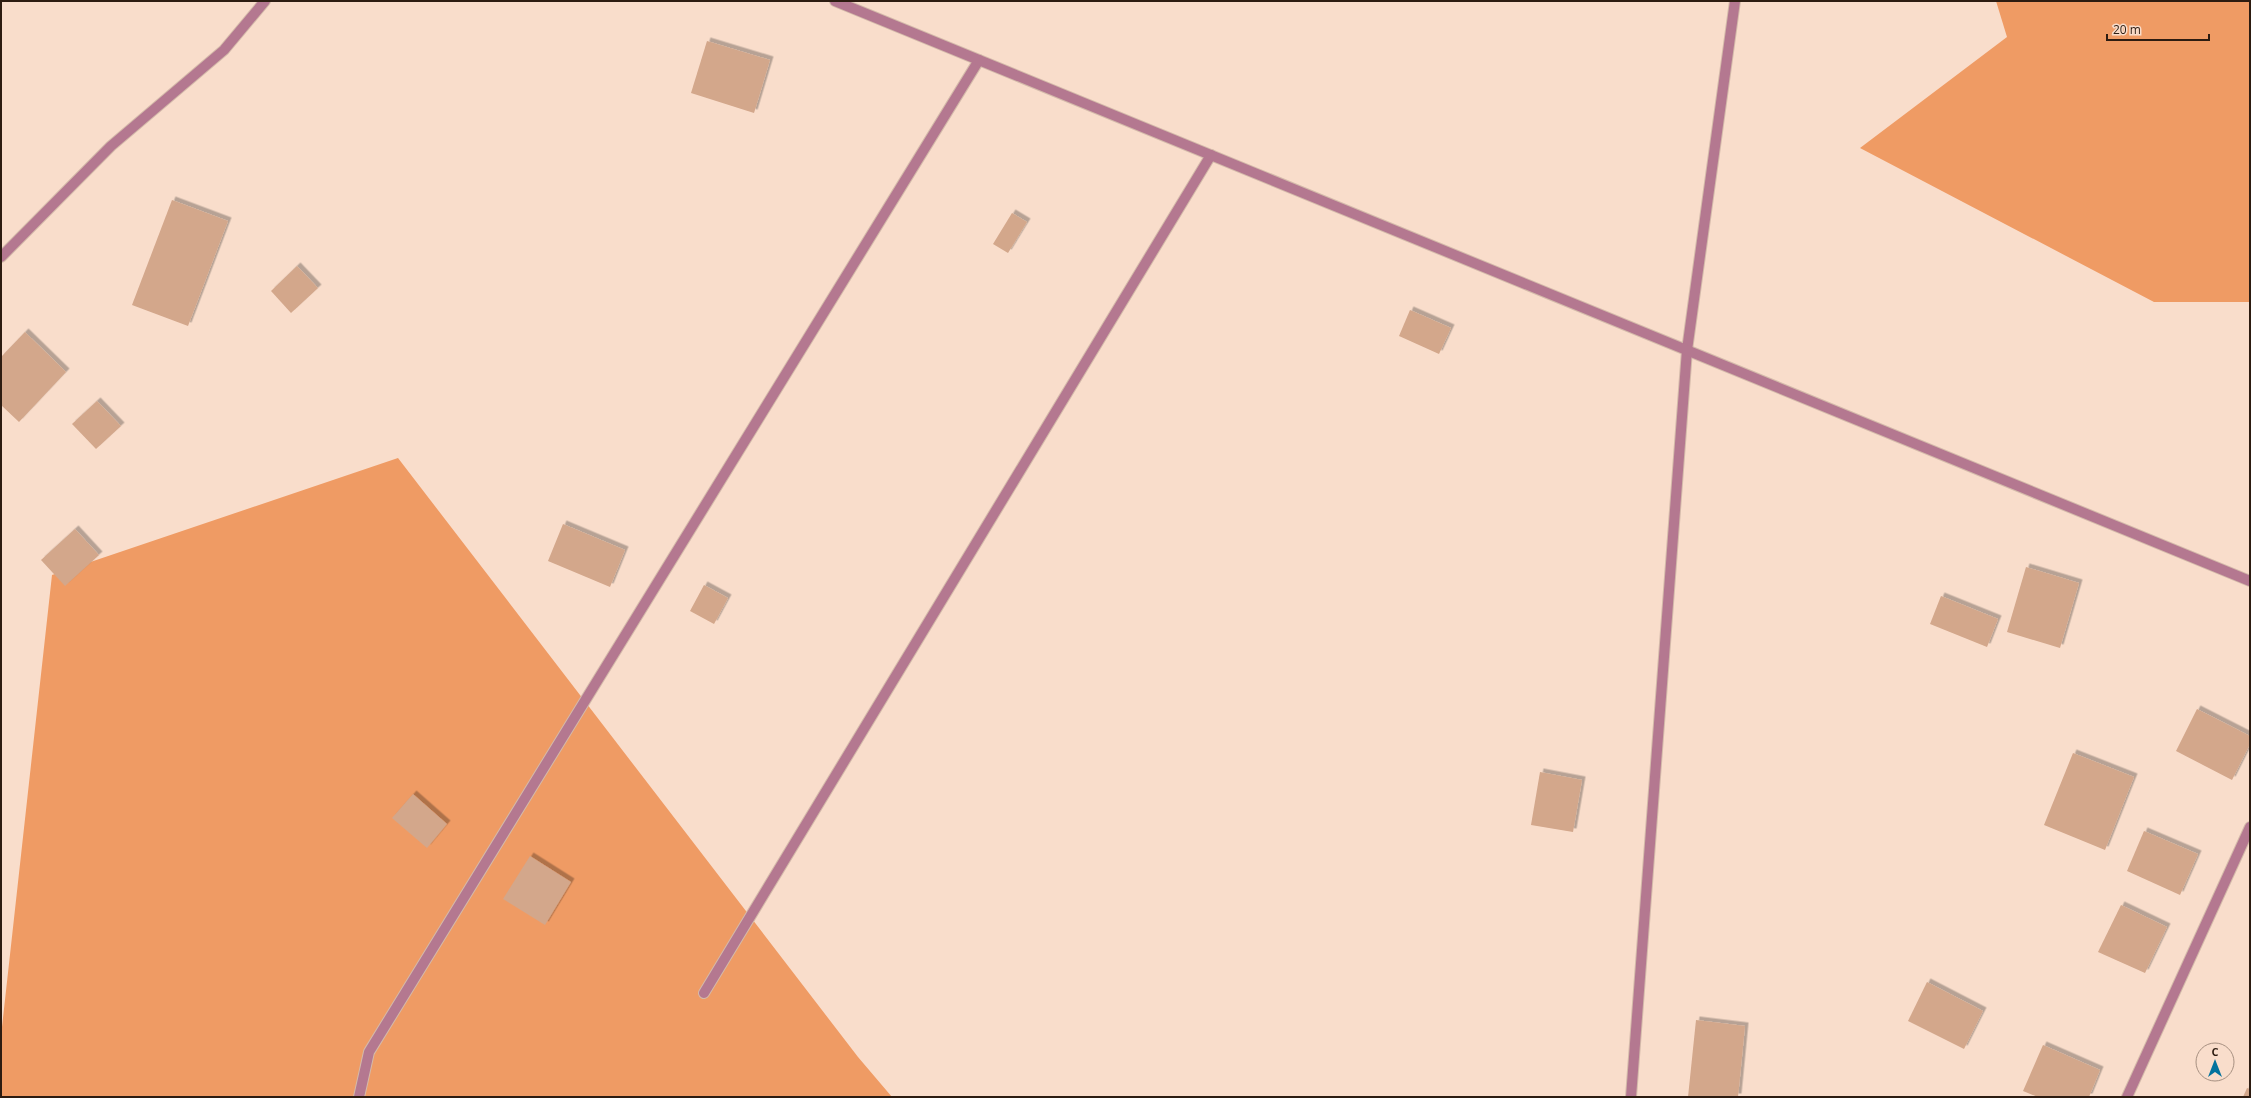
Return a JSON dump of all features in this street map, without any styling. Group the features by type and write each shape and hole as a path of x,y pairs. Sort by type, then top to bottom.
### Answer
{"street":[{"path":"1,257 111,146 224,50 266,1"},
{"path":"835,1 2250,581"},
{"path":"1631,1097 1687,350 1735,1"},
{"path":"359,1097 369,1052 979,60"},
{"path":"704,992 1211,155"},
{"path":"2127,1097 2250,827"}],"shaded area":[{"path":"1996,1 2250,1 2250,302 2154,302 1860,148 2007,37"},
{"path":"398,458 858,1057 892,1097 1,1097 1,1036 52,575"}],"building":[{"path":"707,41 770,60 754,113 691,93"},
{"path":"172,200 228,221 188,326 132,305"},
{"path":"1012,213 1027,222 1008,253 993,244"},
{"path":"297,266 318,288 291,313 271,291"},
{"path":"1410,310 1451,328 1439,354 1399,336"},
{"path":"25,332 66,372 19,422 1,405 1,357"},
{"path":"97,401 121,426 96,449 72,424"},
{"path":"563,524 625,550 610,587 548,561"},
{"path":"75,529 99,555 65,586 41,560"},
{"path":"2026,567 2079,583 2060,648 2007,632"},
{"path":"704,585 728,598 714,624 690,611"},
{"path":"1941,596 1998,619 1987,647 1930,624"},
{"path":"2197,709 2250,736 2250,744 2232,780 2176,751"},
{"path":"2073,753 2134,777 2105,850 2044,825"},
{"path":"1540,772 1582,780 1573,832 1531,825"},
{"path":"413,794 447,824 427,848 392,818"},
{"path":"2144,831 2198,854 2180,895 2127,871"},
{"path":"530,856 571,882 545,925 503,899"},
{"path":"2121,905 2167,927 2145,973 2098,952"},
{"path":"1927,982 1983,1011 1964,1049 1908,1021"},
{"path":"1696,1020 1745,1026 1738,1097 1688,1097"},
{"path":"2043,1045 2100,1070 2089,1097 2038,1097 2023,1091"},
{"path":"2247,1088 2250,1089 2250,1097 2243,1097"}]}
